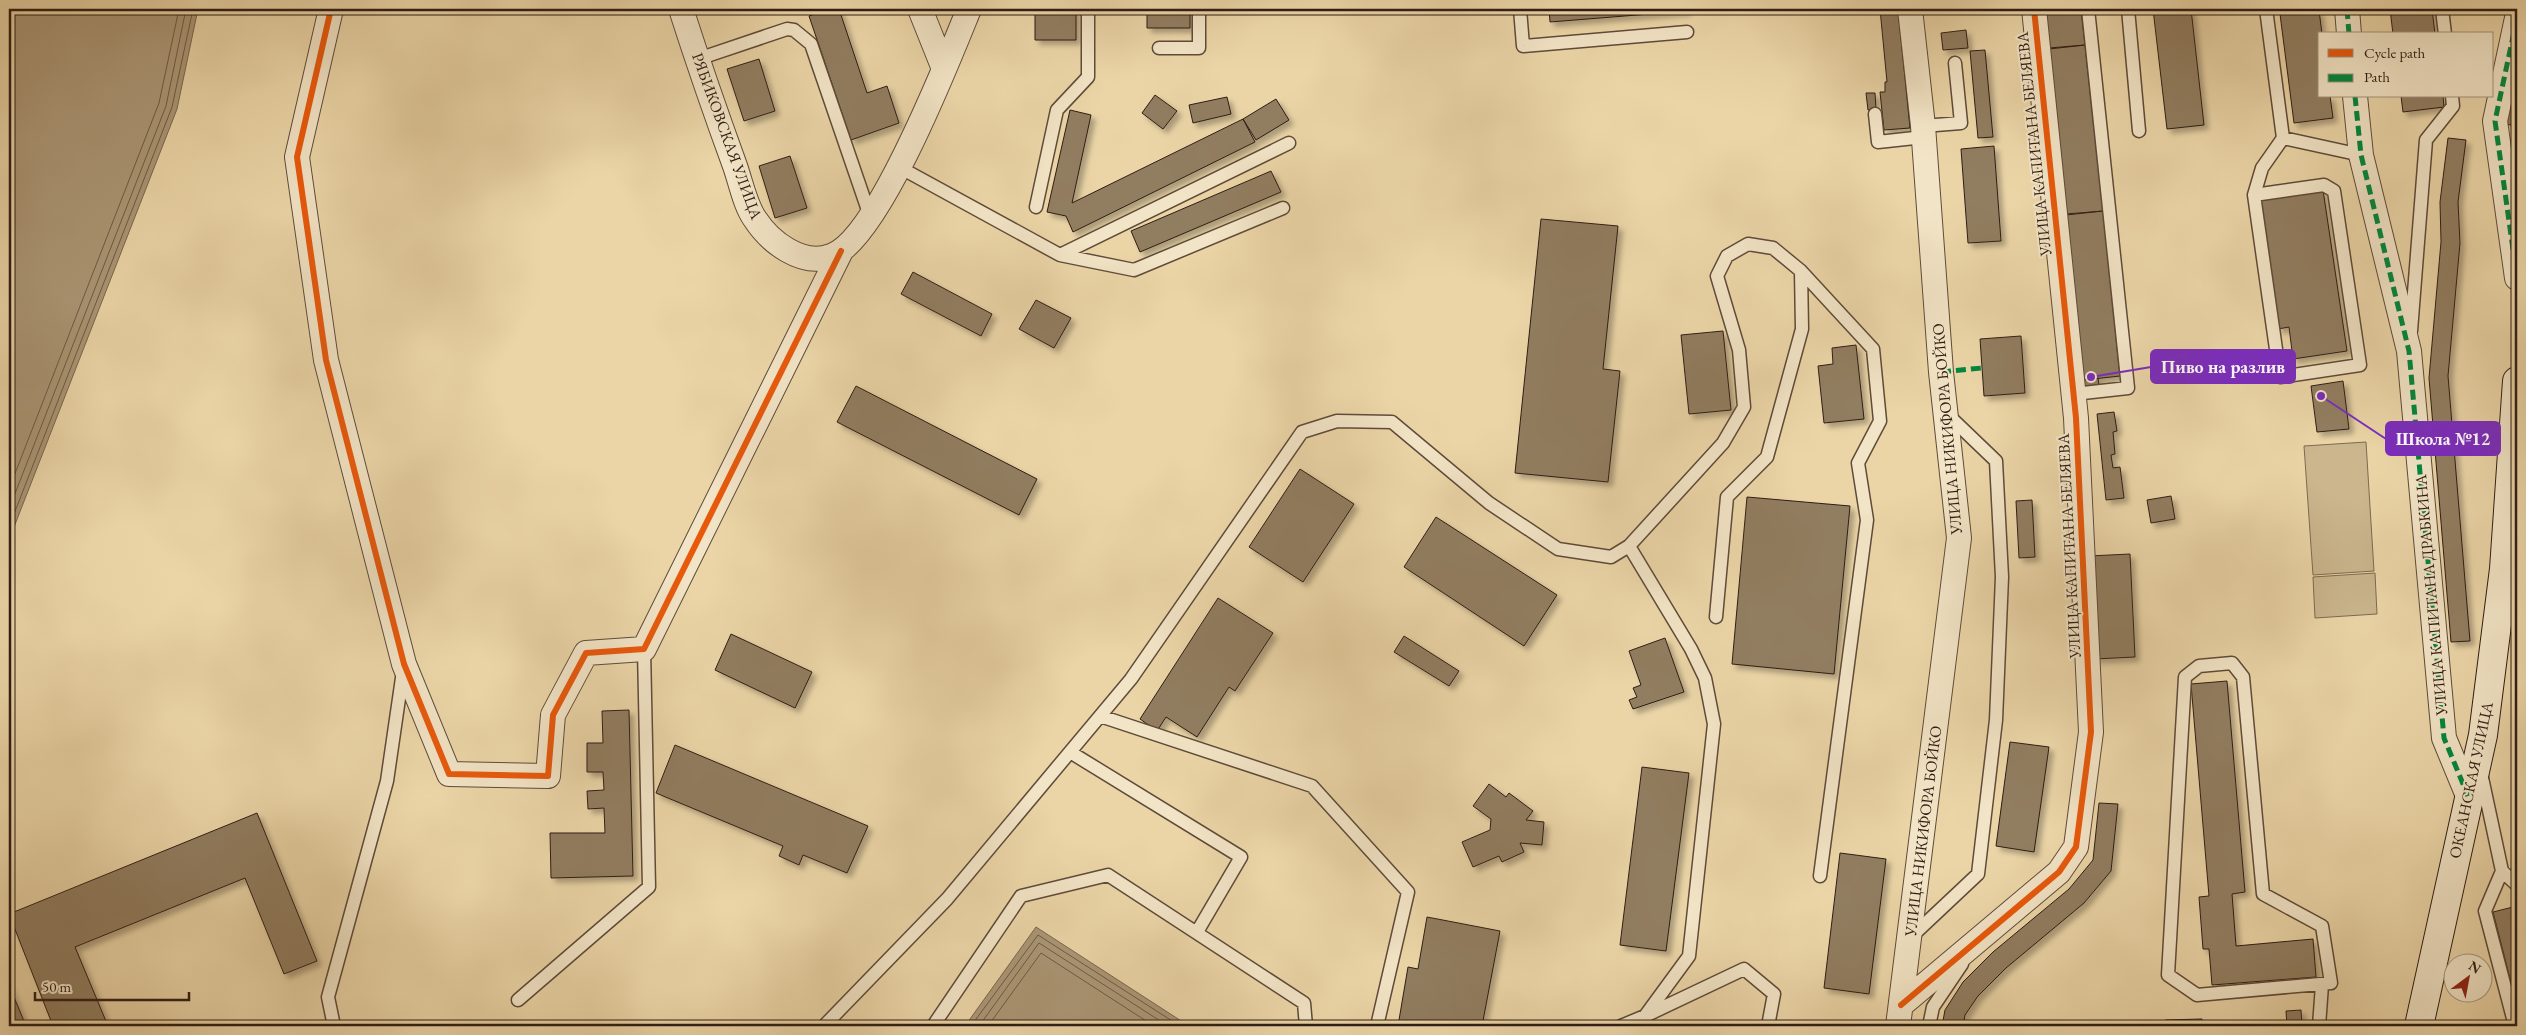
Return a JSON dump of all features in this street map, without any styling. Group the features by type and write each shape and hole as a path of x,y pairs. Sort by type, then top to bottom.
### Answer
{"main road":[{"name":"ОКЕАНСКАЯ УЛИЦА","path":"2419,1026 2468,796 2478,758 2510,580 2517,381"}],"street":[{"path":"331,9 297,157 326,360 404,664 449,774 548,776 553,715 586,653 644,649 841,251 851,242 870,216 899,166 944,69 969,9"},
{"name":"РЯБИКОВСКАЯ УЛИЦА","path":"681,9 754,218 770,238 790,252 808,258 821,258 832,256 841,251"},
{"path":"920,9 944,69"},
{"name":"УЛИЦА НИКИФОРА БОЙКО","path":"1900,1015 1959,538 1945,412 1924,132 1910,9"},
{"name":"УЛИЦА КАПИТАНА БЕЛЯЕВА","path":"1900,1015 1979,939 2058,872 2076,847 2091,732 2074,394 2034,9"},
{"path":"2347,9 2349,32"},
{"path":"2517,18 2495,122 2517,278"},
{"name":"УЛИЦА КАПИТАНА ДРАБКИНА","path":"2355,98 2361,155 2409,350 2444,738 2468,796"}],"lane":[{"path":"1036,207 1057,110 1088,77 1088,9"},
{"path":"1158,48 1199,48 1199,9"},
{"path":"1520,9 1523,46 1687,32"},
{"path":"2074,394 2128,388 2088,9"},
{"path":"2128,9 2139,131"},
{"path":"2254,194 2324,185 2334,191 2360,365 2280,377 2254,194 2262,168 2283,138 2266,9"},
{"path":"2442,9 2445,32"},
{"path":"698,59 787,29 794,30 807,40 811,44 870,216"},
{"path":"1875,114 1878,142 1961,123 1955,63"},
{"path":"2409,350 2426,140 2454,106 2452,98"},
{"path":"2283,138 2361,155"},
{"path":"1060,255 1289,143"},
{"path":"899,166 1060,255 1134,270 1283,208"},
{"path":"824,1026 947,899 1131,679 1302,432 1337,421 1392,422 1489,503 1558,549 1611,557 1629,546 1723,443 1744,408 1739,350 1717,276 1727,256 1748,244 1773,248 1800,271 1873,349 1880,421 1858,463 1867,520 1820,876"},
{"path":"1716,618 1727,497 1767,457 1802,329 1800,271"},
{"path":"1910,938 1978,874 1996,720 2002,577 1996,461 1945,412"},
{"path":"1629,546 1691,649 1705,678 1714,724 1689,956 1645,1016"},
{"path":"518,1000 649,887 644,649"},
{"path":"2232,663 2243,678 2264,894 2322,926 2331,983 2322,985 2197,995 2168,976 2184,677 2198,666 2232,663"},
{"path":"334,1026 328,997 387,781 404,664"},
{"path":"1100,716 1312,786 1408,892 1377,1026"},
{"path":"1070,752 1240,857 1197,932"},
{"path":"2478,758 2502,871 2517,885"},
{"path":"2502,871 2485,910 2515,1026"},
{"path":"933,1026 1021,896 1108,875 1304,1002 1306,1026"},
{"path":"1929,1026 1934,1008 1979,939"},
{"path":"1621,1026 1744,968 1774,994 1768,1026"},
{"path":"2319,1026 2322,985"}],"shaded area":[{"path":"2366,442 2374,571 2313,575 2304,446"},
{"path":"2375,573 2377,614 2315,618 2313,577"}],"water":[{"path":"9,9 198,9 177,109 14,527 9,549"},
{"path":"1036,927 1189,1026 965,1026"}],"building":[{"path":"829,9 839,9 867,93 887,86 899,123 851,140 809,16"},
{"path":"1035,9 1076,9 1076,40 1035,40"},
{"path":"1147,9 1190,9 1190,28 1147,28"},
{"path":"1549,9 1687,9 1687,11 1550,22"},
{"path":"1880,9 1898,9 1910,128 1884,130 1880,92 1885,92 1885,82 1887,82"},
{"path":"2045,9 2081,9 2085,45 2049,48"},
{"path":"2153,9 2191,9 2204,125 2167,129"},
{"path":"2390,9 2432,9 2435,32 2393,32"},
{"path":"2319,10 2322,32 2318,32 2318,98 2330,98 2333,118 2294,123 2280,14"},
{"path":"1966,30 1968,48 1943,50 1941,33"},
{"path":"2085,45 2103,211 2066,214 2049,49"},
{"path":"1985,50 1993,137 1978,138 1970,51"},
{"path":"759,59 775,111 744,121 727,69"},
{"path":"2517,62 2517,126 2505,124"},
{"path":"1866,93 1875,93 1876,109 1868,110"},
{"path":"1155,95 1177,111 1163,129 1142,113"},
{"path":"1227,97 1231,114 1193,123 1189,105"},
{"path":"2401,98 2443,98 2444,107 2403,112"},
{"path":"1276,99 1289,120 1256,140 1243,119"},
{"path":"1070,110 1091,115 1072,203 1243,119 1255,142 1073,232 1066,216 1047,212"},
{"path":"2448,138 2466,140 2458,202 2460,243 2448,376 2470,641 2451,642 2429,378 2441,242 2440,202"},
{"path":"1994,146 2001,241 1968,243 1961,149"},
{"path":"790,156 807,208 775,218 759,166"},
{"path":"1271,171 1281,192 1140,252 1131,231"},
{"path":"2323,190 2347,351 2293,359 2289,327 2278,329 2259,199"},
{"path":"2103,211 2120,376 2084,380 2066,215"},
{"path":"1541,219 1618,226 1603,369 1620,371 1608,482 1515,473"},
{"path":"913,272 992,314 981,336 901,294"},
{"path":"1036,300 1071,318 1054,348 1019,329"},
{"path":"1723,331 1731,410 1689,414 1681,335"},
{"path":"2021,336 2025,393 1984,396 1980,339"},
{"path":"1856,345 1864,419 1824,423 1818,366 1833,364 1832,348"},
{"path":"2098,378 2099,385 2084,386 2084,380"},
{"path":"2343,381 2349,429 2317,432 2311,386"},
{"path":"856,386 1037,479 1019,515 837,422"},
{"path":"2114,412 2117,431 2113,432 2115,454 2111,455 2113,468 2120,467 2124,498 2106,500 2097,414"},
{"path":"1300,469 1354,504 1303,582 1249,547"},
{"path":"2171,496 2175,519 2151,523 2147,500"},
{"path":"1747,497 1850,506 1834,674 1732,664"},
{"path":"2032,500 2035,557 2019,558 2016,501"},
{"path":"1436,517 1557,595 1524,646 1404,567"},
{"path":"2130,554 2135,657 2094,659 2089,556"},
{"path":"1218,598 1273,633 1235,691 1229,687 1197,737 1166,717 1157,731 1140,719"},
{"path":"731,634 812,672 795,708 715,670"},
{"path":"1404,636 1459,671 1449,686 1394,652"},
{"path":"1665,638 1684,692 1633,709 1629,700 1637,697 1633,688 1641,685 1629,651"},
{"path":"2227,681 2245,892 2232,894 2236,946 2313,939 2316,977 2212,985 2209,949 2203,949 2199,897 2209,896 2191,684"},
{"path":"629,710 633,876 551,878 550,833 605,833 604,808 588,809 587,791 604,790 603,772 587,772 587,743 603,743 602,711"},
{"path":"2010,742 2049,747 2034,852 1996,846"},
{"path":"675,745 868,826 847,873 803,855 799,865 779,856 783,846 656,793"},
{"path":"1642,767 1689,773 1666,951 1620,945"},
{"path":"1489,784 1506,797 1509,793 1533,811 1526,820 1544,822 1542,845 1520,843 1524,852 1502,862 1499,856 1473,867 1462,842 1490,830 1491,819 1473,806"},
{"path":"2099,803 2118,804 2111,871 2084,903 2006,968 1978,996 1965,1015 1963,1026 1942,1026 1945,1010 1963,982 1993,952 2069,889 2093,860"},
{"path":"257,813 317,961 284,974 245,878 75,947 108,1026 53,1026 9,914"},
{"path":"1840,853 1886,859 1869,994 1824,988"},
{"path":"2517,906 2517,1006 2493,912"},
{"path":"1427,917 1500,931 1482,1026 1398,1026 1408,967 1418,969"},
{"path":"9,985 26,1026 9,1026"},
{"path":"2301,1010 2302,1026 2287,1026 2286,1011"},
{"path":"2202,1019 2202,1026 2165,1026 2165,1020"}],"marked path":[{"path":"2347,9 2349,32"},
{"path":"2517,18 2495,121 2517,278"},
{"path":"2355,98 2361,155 2409,351 2444,738 2468,796"},
{"path":"1941,372 1982,368"}],"cycle path":[{"path":"331,9 297,157 326,360 404,664 449,774 548,776 553,715 586,653 644,649 841,251"},
{"path":"1901,1005 2059,872 2076,847 2091,732 2076,418 2034,9"}],"place":[{"name":"Пиво на разлив","path":"2091,377"},
{"name":"Школа №12","path":"2321,396"}]}
